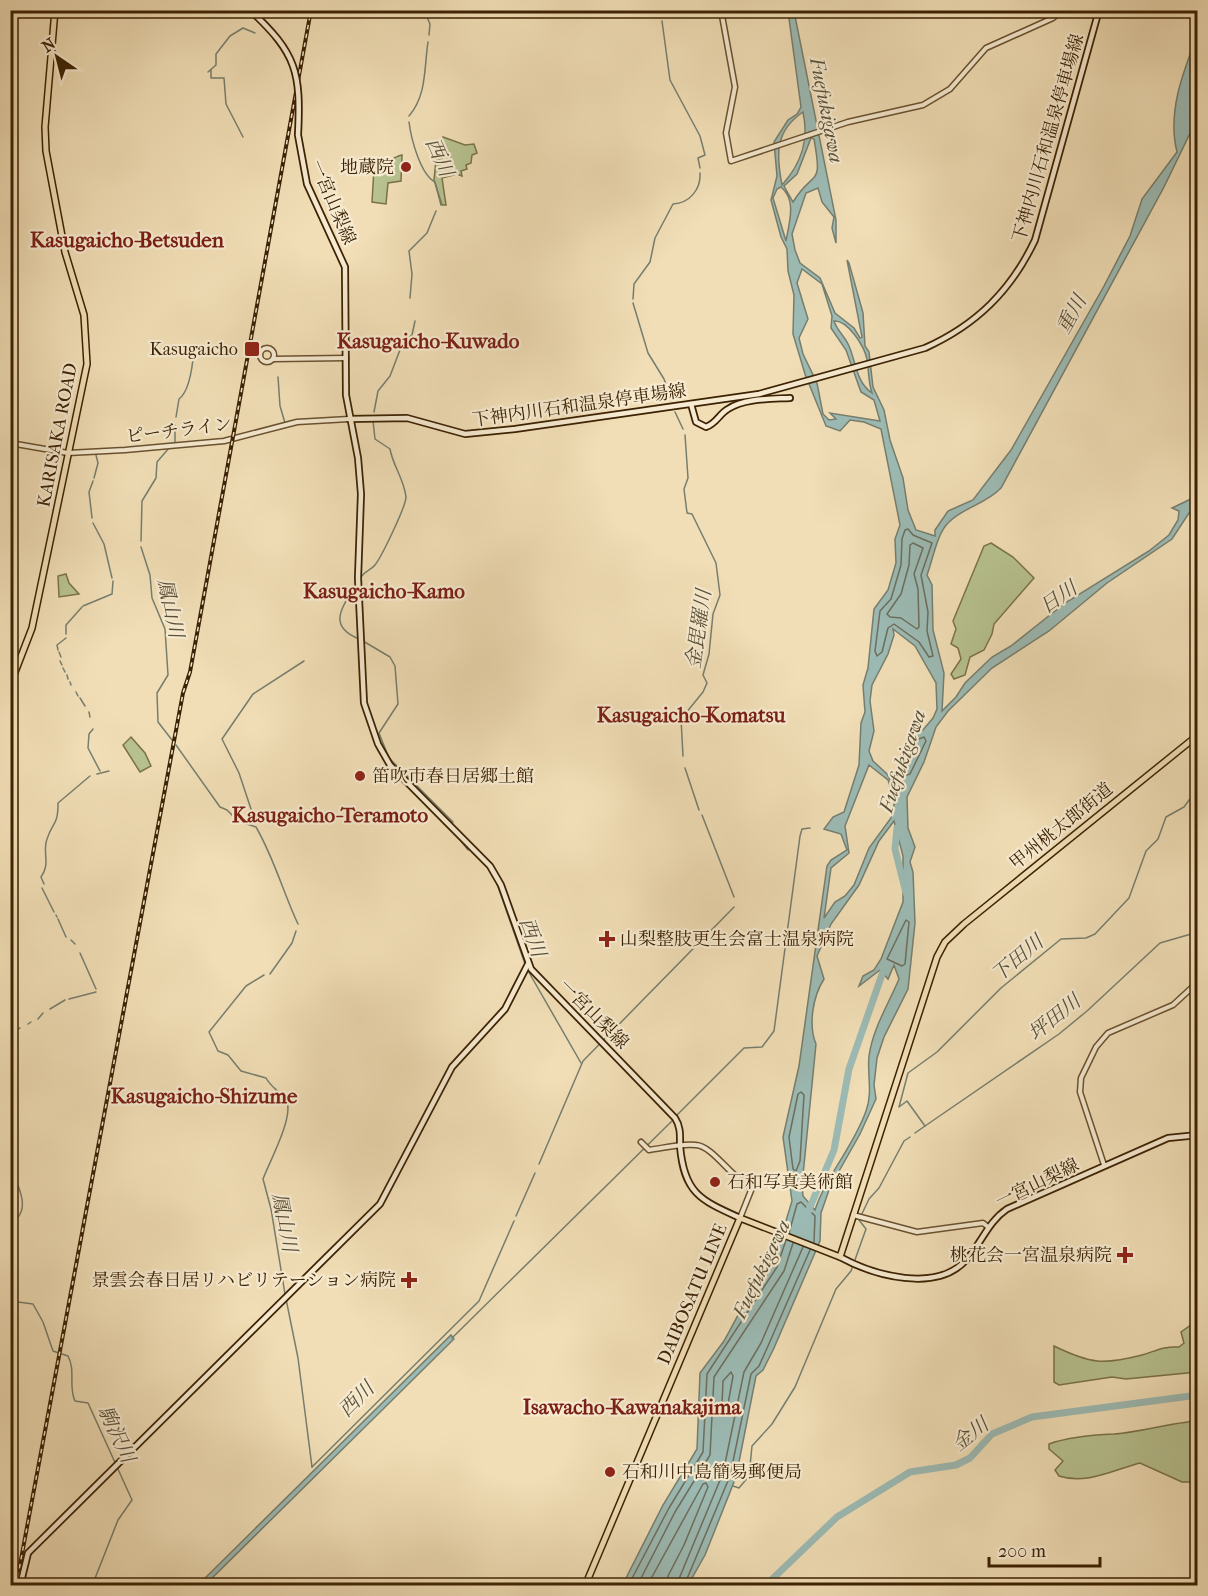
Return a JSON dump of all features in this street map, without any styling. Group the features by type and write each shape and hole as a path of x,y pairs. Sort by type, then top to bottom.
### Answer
{"highway":[{"name":"KARISAKA ROAD","path":"10,685 32,627 85,378 88,350 84,315 65,252 46,151 45,127 56,10"},
{"name":"甲州桃太郎街道","path":"855,1216 937,957 945,942 964,924 1197,735"},
{"path":"837,1255 855,1216"},
{"name":"DAIBOSATU LINE","path":"585,1586 743,1220 837,1255"}],"main road":[{"name":"一宮山梨線","path":"250,10 282,42 292,60 298,87 298,135 307,184 345,267 346,395 349,419"},
{"name":"下神内川石和温泉停車場線","path":"349,419 407,418 457,432 479,433 759,394 925,348 966,326 993,303 1022,266 1040,224 1099,10"},
{"path":"691,404 696,422 706,427 713,424 724,411 733,405 790,398"},
{"path":"20,1586 28,1553 385,1199 452,1067 505,1009 527,967 501,885 490,866 384,755 364,703 358,578 361,494 358,458 349,419"},
{"name":"一宮山梨線","path":"527,967 674,1117 680,1129 684,1174 694,1190 703,1199 743,1220"},
{"name":"一宮山梨線","path":"837,1255 881,1273 914,1277 946,1274 969,1257 988,1227 1008,1209 1168,1138 1197,1135"}],"street":[{"path":"721,10 735,87 725,141 731,161 858,120 915,108 936,99 950,89 986,48 1053,18 1062,10"},
{"path":"293,358 274,353 267,347 260,354 264,362 293,358 346,358"},
{"path":"273,359 274,353"},
{"name":"ピーチライン","path":"10,443 68,453 199,444 228,440 297,422 349,419"},
{"path":"1104,1165 1080,1092 1081,1078 1096,1047 1108,1033 1173,1005 1197,982"},
{"path":"644,1145 649,1150 703,1146 736,1179 752,1188 743,1220"},
{"path":"855,1216 917,1232 983,1223 988,1227"}],"green space":[{"path":"443,137 465,145 474,144 477,153 472,155 471,163 466,165 467,169 461,171 462,176 457,174 442,178 446,205 442,205 434,180 436,160 442,158 440,145"},
{"path":"402,155 401,181 388,183 386,204 372,202 374,168"},
{"path":"991,543 1013,557 1034,578 994,624 984,650 970,657 965,675 954,679 951,674 961,659 958,648 951,644 956,629 953,621 984,546"},
{"path":"66,574 69,583 79,594 59,597 58,576"},
{"path":"131,737 145,753 151,766 140,772 123,745"},
{"path":"1198,1322 1197,1372 1126,1379 1112,1377 1059,1385 1054,1382 1054,1346 1097,1361 1117,1360 1164,1348 1179,1347 1184,1343 1181,1332"},
{"path":"1197,1421 1197,1482 1182,1482 1140,1463 1089,1478 1059,1476 1055,1470 1063,1461 1049,1449 1049,1444 1072,1438 1124,1433"}],"water":[{"path":"788,11 794,11 836,220 836,243 832,228 834,217 822,202 818,188 806,193 792,234 795,250 800,263 820,278 835,313 854,328 860,338 862,337 847,260 849,263 863,313 865,346 869,352 873,387 884,410 890,440 903,478 908,510 916,530 935,536 935,530 948,511 973,500 1011,450 1104,286 1130,236 1142,199 1177,152 1174,137 1175,108 1182,78 1197,36 1197,62 1190,91 1194,125 1164,187 1001,488 989,498 955,517 938,539 927,575 932,585 933,630 944,673 942,711 956,697 965,683 992,657 1011,646 1065,603 1149,551 1169,535 1178,520 1179,511 1172,508 1197,496 1197,506 1189,513 1172,539 1107,583 1049,631 992,668 948,711 936,727 924,762 907,797 908,828 915,847 910,862 913,872 915,923 908,989 884,1037 877,1058 874,1085 876,1099 860,1134 830,1187 821,1213 820,1241 774,1348 763,1370 756,1376 736,1477 705,1555 688,1585 622,1586 663,1505 697,1449 700,1373 724,1341 743,1306 772,1264 792,1201 783,1137 799,1066 827,866 831,860 847,850 841,834 824,829 833,817 844,812 859,765 861,723 865,712 863,685 868,668 874,609 888,590 896,563 895,539 900,525 881,429 864,422 850,420 840,431 826,426 805,374 793,334 794,295 788,271 787,249 781,237 771,200 777,176 774,142 788,120 797,114 801,107","holes":["803,112 805,132 802,151 795,168 782,185 779,153 782,135","811,138 814,139 817,155 815,176 793,202 784,186 797,174","781,187 789,198 791,212 786,241 773,198 777,189","802,269 822,284 832,316 831,328 846,350 861,392 874,400 880,421 830,413 836,419 829,420 823,414 817,383 803,354 799,338 808,319 797,283","834,321 850,329 863,347 872,393 860,378 849,346","893,629 915,646 936,683 937,709 933,718 923,730 912,735 901,755 898,795 887,774 873,761 869,751 874,731 870,701 872,685 888,654 894,635","869,765 888,780 895,800 891,818 869,848 854,885 845,896 835,902 824,918 831,868 849,853 845,826","894,821 903,856 903,902 881,959 874,970 863,976 859,986 880,970 888,979 894,965 899,979 877,1026 871,1046 869,1097 866,1111 855,1136 826,1184 815,1210 803,1196 802,1185 816,1044 812,1020 817,994 824,979 817,956 831,924 859,885 879,841"]},
{"path":"451,1335 454,1339 205,1585 198,1585"}],"waterway":[{"name":"西川","path":"424,10 430,24 429,35"},
{"name":"金毘羅川","path":"662,10 662,15"},
{"name":"金毘羅川","path":"662,21 670,80 700,136 705,155 698,158 700,168"},
{"path":"208,72 216,65 216,54 230,36 243,28 255,33"},
{"name":"西川","path":"409,116 422,90 428,42"},
{"path":"211,70 211,78 224,78 226,104 243,137"},
{"name":"西川","path":"409,122 417,155 425,172 435,182 441,205"},
{"name":"金毘羅川","path":"633,299 634,284 650,262 655,238 673,204 685,201 693,194 699,184 700,173"},
{"name":"西川","path":"410,298 412,274 409,251 427,233 436,211"},
{"name":"金毘羅川","path":"633,303 648,353 664,379 672,401"},
{"name":"西川","path":"374,412 378,391 390,376 403,342 412,335 415,321"},
{"name":"鳳山川","path":"176,417 179,399 186,390 190,376 194,349"},
{"path":"278,377 280,406 285,423"},
{"name":"金毘羅川","path":"675,412 683,429"},
{"name":"西川","path":"361,577 378,560 398,520 406,497 390,449 375,439 373,421"},
{"name":"鳳山川","path":"175,425 175,442"},
{"name":"金毘羅川","path":"683,756 681,719 703,692 707,683 703,675 709,654 713,614 720,595 716,563 692,514 687,513 684,489 688,478 685,435"},
{"name":"鳳山川","path":"141,541 142,501 156,478 157,462 169,448"},
{"path":"94,478 98,463 96,455"},
{"path":"92,518 89,492 93,481"},
{"path":"93,523 104,544 112,578"},
{"name":"鳳山川","path":"141,547 150,575 152,598 165,629 168,675 157,693 158,722 172,740"},
{"path":"83,606 112,594 113,581"},
{"name":"西川","path":"355,586 342,609 340,622 349,634 359,639"},
{"path":"66,634 66,625 82,607"},
{"path":"58,650 57,645 66,638"},
{"name":"西川","path":"363,641 390,657 395,666 398,704 379,733 389,758 453,822"},
{"path":"59,652 61,657"},
{"path":"60,661 62,665"},
{"name":"鳳山川","path":"261,822 252,812 239,773 222,739 253,694 304,661"},
{"path":"63,668 65,672"},
{"path":"67,675 68,679"},
{"path":"76,692 78,696"},
{"path":"80,698 85,706"},
{"path":"89,712 90,717"},
{"path":"93,729 89,734 88,748 100,771"},
{"name":"鳳山川","path":"176,745 220,807 227,810 238,821 256,827 298,924"},
{"name":"金毘羅川","path":"685,768 699,810"},
{"path":"97,774 109,771"},
{"name":"下田川","path":"915,1133 925,1126 907,1101 899,1107 908,1073 937,1052 1001,988 1061,939 1086,938 1095,934 1129,898 1146,851 1158,839 1166,817 1184,807 1195,792 1194,780 1198,771"},
{"path":"44,884 41,877 46,863 46,844 56,820 58,803 90,776"},
{"name":"金毘羅川","path":"702,815 734,897"},
{"path":"676,1116 744,1048 762,1047 774,1031 800,836 802,829 810,828"},
{"name":"Fuefukigawa","path":"897,828 895,849 906,893"},
{"name":"西川","path":"455,833 468,850"},
{"name":"西川","path":"496,881 525,964"},
{"path":"42,888 54,912"},
{"name":"金毘羅川","path":"539,1164 583,1061 734,907"},
{"path":"58,919 66,937"},
{"name":"鳳山川","path":"270,974 292,943 296,931"},
{"name":"坪田川","path":"925,1126 1059,1034 1160,943 1198,932"},
{"path":"71,940 75,944"},
{"path":"80,953 96,989"},
{"name":"Fuefukigawa","path":"808,1212 834,1150 849,1069 885,966"},
{"name":"西川","path":"527,969 581,1063"},
{"name":"鳳山川","path":"264,975 246,986 209,1032 218,1051 228,1055 241,1071 266,1078 287,1103 287,1119 284,1129 263,1179 271,1209 285,1294"},
{"path":"69,999 96,992"},
{"path":"50,1009 65,1000"},
{"path":"38,1019 43,1013"},
{"path":"10,1033 20,1028"},
{"path":"452,1338 673,1120"},
{"name":"下田川","path":"733,1486 739,1488 749,1476 752,1446 772,1424 795,1387 836,1289 851,1271 866,1229 859,1220 904,1141 910,1137"},
{"name":"駒沢川","path":"10,1168 22,1197 21,1212 10,1223"},
{"name":"西川","path":"516,1216 535,1173"},
{"name":"西川","path":"312,1467 479,1301 514,1221"},
{"name":"駒沢川","path":"10,1287 18,1302 33,1304 43,1322 53,1351 68,1356 75,1401 88,1403 132,1500 118,1520 92,1586"},
{"name":"鳳山川","path":"286,1299 298,1358 312,1467"},
{"name":"金川","path":"765,1586 837,1517 910,1472 956,1465 970,1458 992,1434 1032,1417 1198,1395"},
{"path":"10,1584 17,1558"}],"railway":[{"path":"16,1586 183,693 190,672 311,10"}],"place":[{"name":"地蔵院","path":"406,167"},
{"name":"Kasugaicho","path":"252,349"},
{"name":"笛吹市春日居郷土館","path":"360,776"},
{"name":"山梨整肢更生会富士温泉病院","path":"607,939"},
{"name":"石和写真美術館","path":"715,1182"},
{"name":"桃花会一宮温泉病院","path":"1125,1255"},
{"name":"景雲会春日居リハビリテーション病院","path":"409,1280"},
{"name":"石和川中島簡易郵便局","path":"610,1472"}],"district":[{"name":"Kasugaicho-Betsuden","path":"127,240"},
{"name":"Kasugaicho-Kuwado","path":"428,341"},
{"name":"Kasugaicho-Kamo","path":"384,591"},
{"name":"Kasugaicho-Komatsu","path":"691,715"},
{"name":"Kasugaicho-Teramoto","path":"330,815"},
{"name":"Kasugaicho-Shizume","path":"204,1096"},
{"name":"Isawacho-Kawanakajima","path":"632,1407"}],"water label":[{"name":"重川","path":"1071,314"},
{"name":"日川","path":"1058,597"}]}
